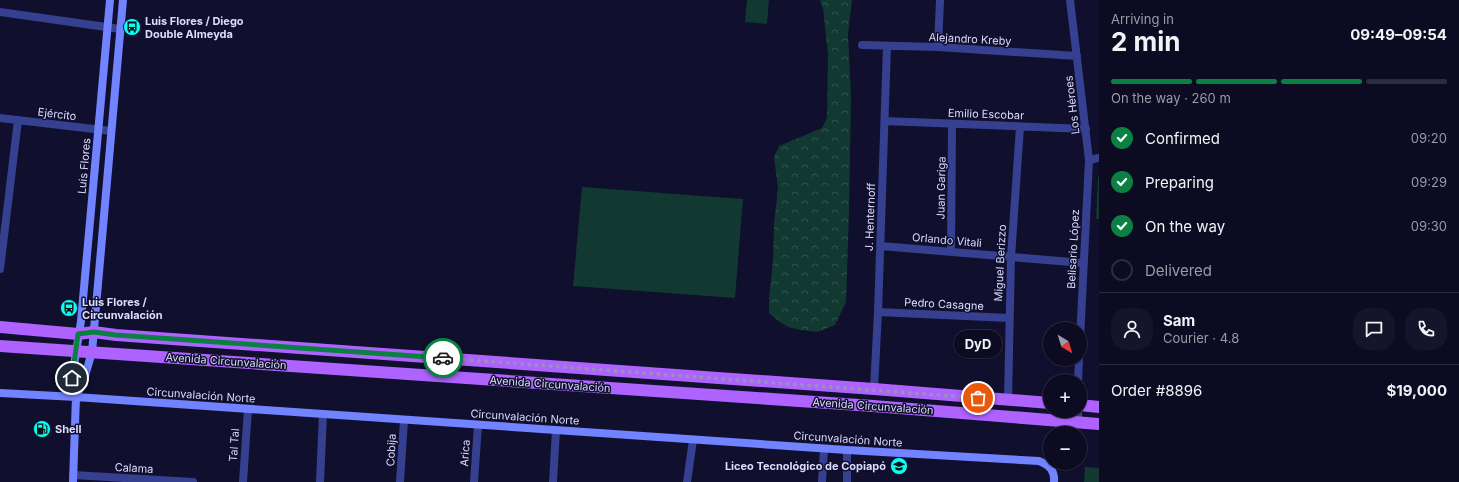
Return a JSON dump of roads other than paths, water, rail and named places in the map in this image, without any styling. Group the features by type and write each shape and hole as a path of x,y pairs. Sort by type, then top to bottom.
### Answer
{"main road":[{"name":"Avenida Circunvalación","path":"0,327 78,334 94,332 124,336 874,389 1043,402"},
{"name":"Avenida Circunvalación","path":"0,346 874,406 1043,415"},
{"path":"1087,406 1099,407"},
{"name":"Avenida Circunvalación","path":"1081,418 1099,424"}],"street":[{"name":"Luis Flores","path":"76,397 72,378 81,321 110,0"},
{"path":"73,479 76,397 84,379 92,352 123,0"},
{"path":"938,47 940,0"},
{"name":"Los Héroes","path":"1070,0 1089,160"},
{"path":"0,12 120,29"},
{"name":"Alejandro Kreby","path":"862,45 938,47 1077,56"},
{"name":"J. Henternoff","path":"874,389 881,246 887,46"},
{"name":"Ejército","path":"0,118 111,131"},
{"path":"0,269 4,204 18,120"},
{"name":"Emilio Escobar","path":"885,121 1086,129"},
{"name":"Juan Gariga","path":"951,252 952,124"},
{"name":"Miguel Berizzo","path":"1008,400 1011,257 1020,127"},
{"path":"1089,160 1099,158"},
{"name":"Belisario López","path":"1081,322 1089,160"},
{"name":"Orlando Vitali","path":"881,246 1083,263"},
{"name":"Pedro Casagne","path":"878,312 1009,318"},
{"name":"Circunvalación Norte","path":"0,393 824,449 1039,461 1047,464 1053,472 1054,482"},
{"name":"Tal Tal","path":"243,482 248,409"},
{"path":"320,482 323,414"},
{"name":"Cobija","path":"400,482 404,420"},
{"name":"Arica","path":"474,482 478,425"},
{"path":"553,482 556,430"},
{"path":"687,482 693,440"},
{"path":"822,482 824,449"},
{"path":"847,450 847,482"},
{"name":"Calama","path":"73,479 193,482"}],"place":[{"name":"Luis Flores / Diego Double Almeyda","path":"132,27"},
{"name":"Luis Flores / Circunvalación","path":"69,308"},
{"name":"DyD","path":"978,398"},
{"name":"Shell","path":"42,429"},
{"name":"Liceo Tecnológico de Copiapó","path":"899,466"}]}
